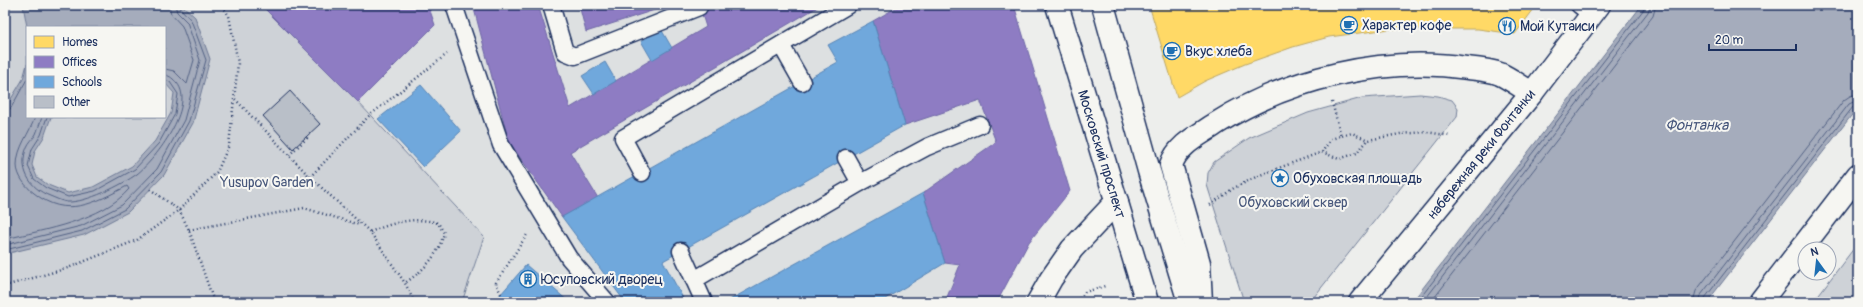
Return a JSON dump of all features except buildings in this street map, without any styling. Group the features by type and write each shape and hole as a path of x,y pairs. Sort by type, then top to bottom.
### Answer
{"main road":[{"name":"Московский проспект","path":"1057,5 1148,302"},
{"path":"1103,5 1149,171 1189,302"},
{"name":"набережная реки Фонтанки","path":"1360,302 1532,93 1590,8"},
{"path":"1201,302 1199,264 1171,165 1173,158 1185,144 1217,123 1253,103 1287,90 1359,69 1385,66 1421,64 1449,65 1477,69 1499,74 1532,93"},
{"path":"1760,302 1858,175"},
{"path":"1038,302 1051,278 1072,249 1117,201"}],"lane":[{"path":"454,5 501,145 568,258 607,302"},
{"path":"551,5 564,52 575,56 699,7"},
{"path":"642,173 623,138 848,5"},
{"path":"781,45 802,82"},
{"path":"694,280 860,183 927,147 980,125"},
{"path":"846,158 860,183"},
{"path":"680,251 704,302"}],"path":[{"path":"5,286 68,268 137,240 179,210 217,172 229,144 238,63 229,16 222,5"},
{"path":"310,177 369,116 466,39"},
{"path":"1330,98 1341,136"},
{"path":"235,99 310,177 370,232 405,282 414,302"},
{"path":"1206,209 1240,184 1292,162 1322,152 1331,139 1341,136 1352,133 1368,140 1400,134 1428,132 1451,136"},
{"path":"289,155 307,138 306,136"},
{"path":"1322,152 1339,159 1357,153 1368,140"},
{"path":"150,189 179,210 188,230 214,302"},
{"path":"188,230 304,208 362,225"},
{"path":"501,294 496,283 541,213"},
{"path":"370,232 409,220 426,219 438,223 444,233 441,245 420,272 405,282"},
{"path":"1077,302 1086,292 1105,286"}],"shaded area":[{"path":"261,5 1014,5 1070,191 1029,242 997,302 462,302 483,237 358,102"}],"green space":[{"name":"Yusupov Garden","path":"5,5 261,5 358,102 484,237 462,302 5,302"},
{"name":"Обуховский сквер","path":"1420,94 1438,96 1452,100 1458,108 1457,117 1310,302 1244,302 1207,185 1208,173 1214,162 1249,138 1308,113 1362,98"},
{"path":"1858,243 1858,302 1813,302 1829,281 1837,281 1837,271"}],"water":[{"path":"23,5 182,5 195,17 210,59 193,123 164,175 128,212 84,235 5,254 5,109 23,79 26,68 26,118 51,118 44,137 35,151 32,165 37,177 48,185 68,193 93,187 132,166 155,141 171,113 174,93 166,84 166,26 27,26"},
{"name":"Фонтанка","path":"1642,5 1858,5 1858,107 1707,302 1412,302"}],"place":[{"name":"Характер кофе","path":"1349,25"},
{"name":"Мой Кутаиси","path":"1507,26"},
{"name":"Вкус хлеба","path":"1172,51"},
{"name":"Обуховская площадь","path":"1280,178"},
{"name":"Юсуповский дворец","path":"528,279"}]}
